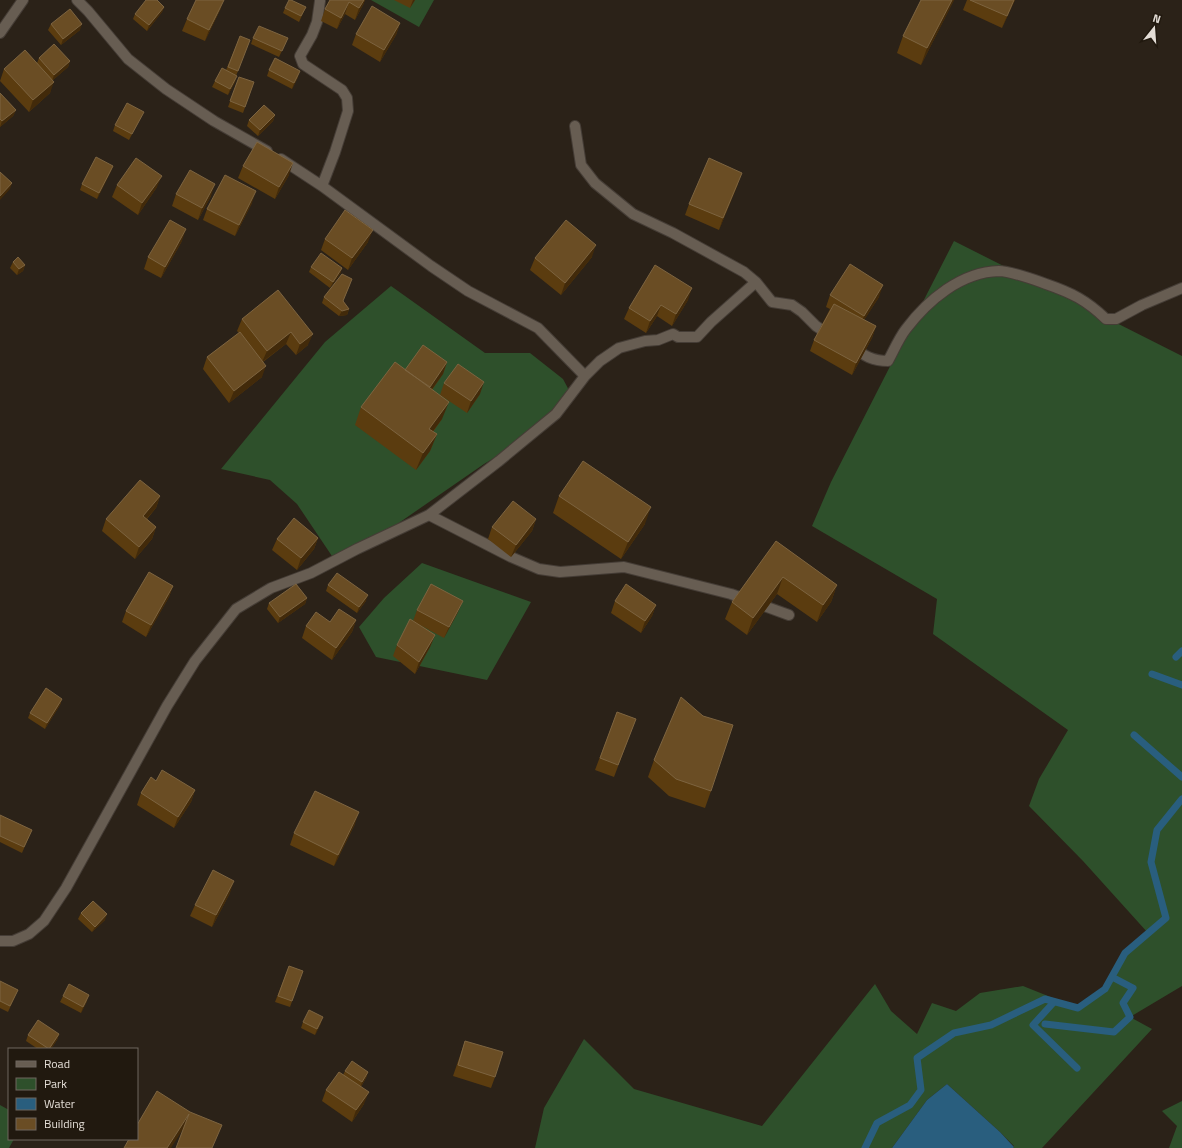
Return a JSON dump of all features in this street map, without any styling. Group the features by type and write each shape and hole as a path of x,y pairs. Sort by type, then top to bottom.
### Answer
{"street":[{"path":"0,33 23,0"},
{"path":"77,0 128,59 166,89 214,121 287,162 468,291 538,328 585,376"},
{"path":"320,1 317,22 312,36 300,56 303,64 342,90 347,98 348,111 322,186"},
{"path":"575,126 581,165 595,183 633,214 673,233 744,272 756,282 772,302 792,306 802,312 816,326 831,336 849,344 863,355 881,361 888,361 905,329 928,304 957,283 975,274 1000,271 1039,281 1073,294 1084,300 1106,319 1116,319 1142,305 1182,288"},
{"path":"0,940 12,941 29,934 44,921 66,888 171,700 195,661 236,609 271,588 312,573 429,515 499,462 556,414 585,376 600,361 619,348 645,341 658,340 673,334 678,337 697,337 711,322 756,282"},
{"path":"429,515 511,557 539,569 560,572 624,567 731,594 789,615"}],"green space":[{"path":"371,0 434,0 419,27"},
{"path":"954,241 1182,356 1182,986 1130,1017 1152,1029 1042,1148 1013,1148 1014,1146 1000,1132 947,1084 927,1100 892,1148 535,1148 544,1108 584,1039 634,1089 762,1126 875,984 891,1011 917,1034 932,1003 956,1011 980,993 1023,986 1078,1008 1105,989 1125,953 1148,933 1083,861 1029,806 1039,779 1068,730 933,634 937,599 812,526 831,482"},
{"path":"391,286 485,353 530,353 563,379 571,394 504,452 484,464 338,565 297,504 270,480 221,469 325,342"},
{"path":"422,563 531,602 487,680 376,657 359,627 384,598"},
{"path":"1182,1101 1182,1148 1169,1148 1177,1126 1162,1111"},
{"path":"0,1105 8,1109 8,1140 13,1140 9,1148 0,1148"}],"water":[{"path":"947,1084 1000,1132 1014,1147 892,1148 927,1100"}],"building":[{"path":"146,0 157,0 164,7 149,25 135,14"},
{"path":"196,0 224,0 209,30 187,19"},
{"path":"289,0 306,7 301,16 285,8"},
{"path":"330,0 364,0 359,8 349,2 341,18 325,9"},
{"path":"921,0 952,0 927,48 903,36"},
{"path":"970,0 1014,0 1007,16"},
{"path":"372,6 400,23 384,50 356,34"},
{"path":"70,9 82,24 63,39 51,24"},
{"path":"259,26 288,38 282,51 253,38"},
{"path":"240,36 250,40 238,71 228,67"},
{"path":"54,44 70,61 54,75 39,58"},
{"path":"25,50 54,82 33,100 4,69"},
{"path":"275,58 300,71 294,83 269,70"},
{"path":"222,68 237,76 230,89 215,81"},
{"path":"239,77 254,82 245,107 230,101"},
{"path":"0,93 16,110 2,121 0,119"},
{"path":"127,103 144,112 132,134 115,125"},
{"path":"264,105 275,115 260,130 249,120"},
{"path":"257,142 293,163 279,187 243,166"},
{"path":"96,157 113,166 99,193 82,184"},
{"path":"136,158 162,176 142,203 117,185"},
{"path":"709,158 742,173 723,218 689,204"},
{"path":"190,170 215,184 202,208 176,194"},
{"path":"0,172 12,183 0,196"},
{"path":"225,175 256,191 239,225 207,209"},
{"path":"345,210 373,230 352,258 325,239"},
{"path":"170,220 186,229 165,267 148,257"},
{"path":"566,220 596,245 565,283 535,258"},
{"path":"321,253 342,268 333,282 311,267"},
{"path":"18,257 25,265 19,269 13,262"},
{"path":"850,264 883,285 864,316 830,295"},
{"path":"655,265 692,288 676,314 661,305 650,321 629,308"},
{"path":"342,274 352,279 343,301 349,309 342,311 324,297"},
{"path":"278,290 313,334 300,344 291,332 267,351 242,319"},
{"path":"834,304 876,326 856,363 814,340"},
{"path":"240,332 266,366 234,391 207,357"},
{"path":"423,345 447,362 430,387 405,370"},
{"path":"395,362 449,402 429,429 437,434 423,453 361,407"},
{"path":"458,364 484,382 471,401 444,383"},
{"path":"583,461 651,507 628,542 559,496"},
{"path":"140,480 160,496 143,516 156,527 139,547 106,519"},
{"path":"513,501 536,519 516,545 492,527"},
{"path":"294,518 318,538 301,558 277,539"},
{"path":"776,541 837,585 823,605 783,577 753,618 732,602"},
{"path":"149,572 173,586 151,625 126,611"},
{"path":"337,573 368,595 359,607 328,585"},
{"path":"296,584 307,598 280,617 269,603"},
{"path":"431,584 463,601 449,627 417,610"},
{"path":"626,584 656,605 645,621 615,601"},
{"path":"339,609 356,620 336,648 306,626 316,612 330,622"},
{"path":"410,619 435,635 419,662 397,645"},
{"path":"46,688 62,699 47,723 30,713"},
{"path":"681,697 703,716 733,725 711,791 676,779 654,760"},
{"path":"617,712 636,719 618,765 600,758"},
{"path":"162,770 195,790 178,817 141,793 151,777 156,781"},
{"path":"315,791 359,812 338,855 294,833"},
{"path":"0,815 32,830 24,847 0,836"},
{"path":"213,870 234,881 216,915 195,905"},
{"path":"93,901 107,914 95,927 81,913"},
{"path":"289,966 303,971 292,1001 278,996"},
{"path":"0,981 18,990 10,1006 0,1001"},
{"path":"69,984 89,995 83,1007 63,996"},
{"path":"309,1010 323,1017 317,1029 303,1022"},
{"path":"38,1020 59,1034 50,1048 28,1035"},
{"path":"465,1041 503,1052 495,1077 458,1065"},
{"path":"352,1061 368,1072 362,1082 345,1071"},
{"path":"339,1072 369,1092 356,1110 326,1090"},
{"path":"157,1091 190,1112 222,1125 212,1148 176,1148 189,1114 167,1148 124,1148 128,1140 138,1140 138,1123"}],"waterway":[{"path":"1176,657 1182,651"},
{"path":"1152,674 1182,685"},
{"path":"1134,735 1182,777"},
{"path":"865,1148 877,1123 910,1105 921,1090 917,1058 954,1033 991,1025 1045,999 1078,1008 1105,989 1125,953 1166,918 1151,862 1157,830 1182,799"},
{"path":"1045,1024 1114,1032 1130,1017 1123,1003 1133,988 1112,977"},
{"path":"1054,1002 1033,1025 1077,1068"}]}
